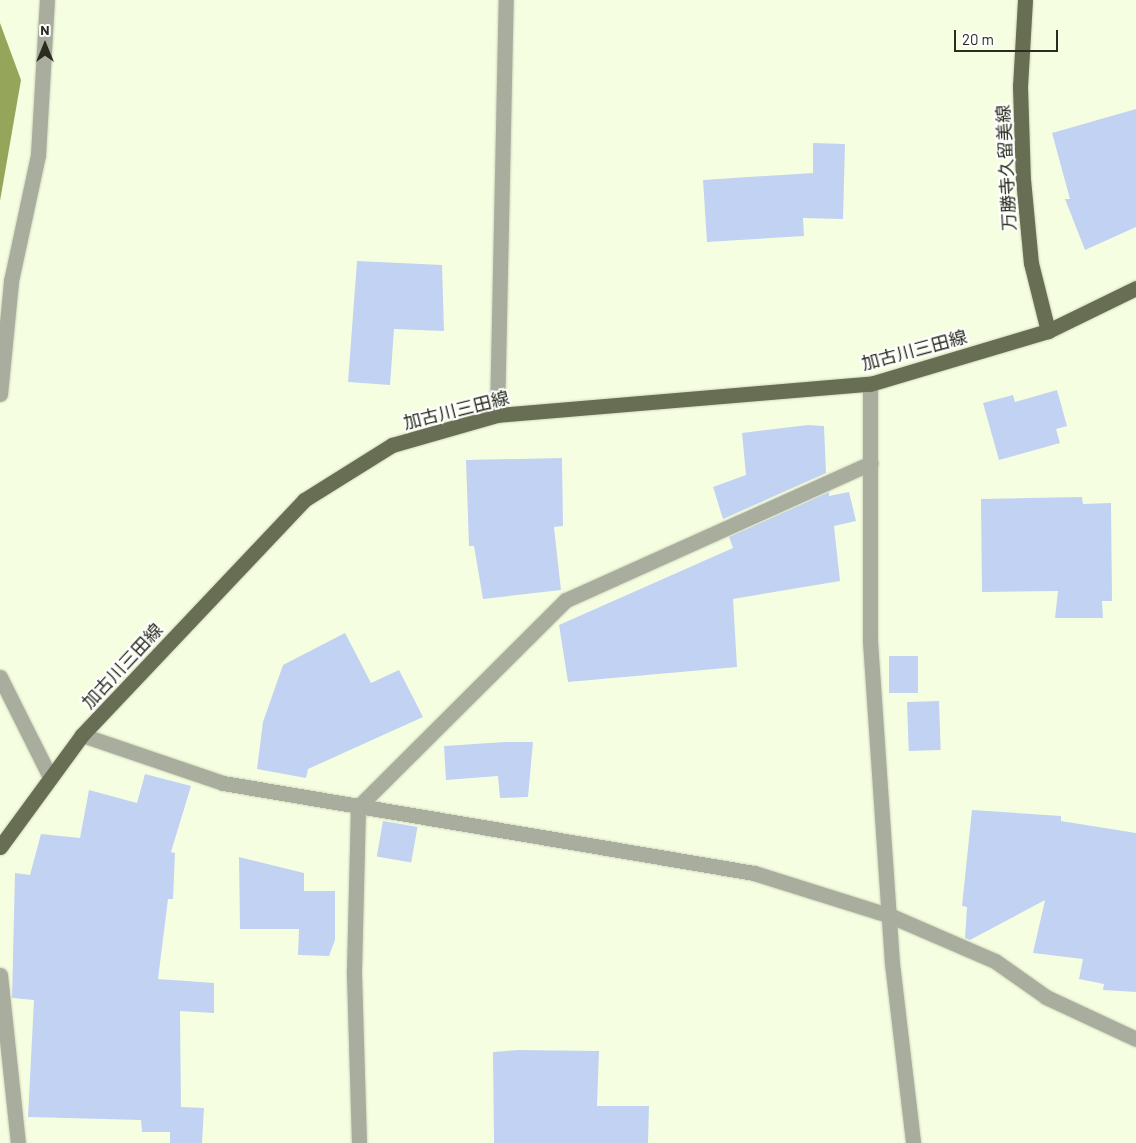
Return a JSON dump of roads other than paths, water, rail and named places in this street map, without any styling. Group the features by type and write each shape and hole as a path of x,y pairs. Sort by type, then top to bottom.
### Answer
{"main road":[{"name":"万勝寺久留美線","path":"1025,0 1020,86 1023,178 1030,264 1048,331"},
{"name":"加古川三田線","path":"0,847 49,775 82,735 304,500 392,445 497,415 870,384 1048,331 1136,288"}],"street":[{"path":"0,394 11,281 38,156 48,0"},
{"path":"497,415 506,0"},
{"path":"870,384 870,641 891,916 892,963 913,1143"},
{"path":"359,1143 354,970 358,807 566,600 871,463"},
{"path":"0,677 49,775"},
{"path":"82,735 223,783 754,873 891,916 995,961 1046,997 1136,1039"},
{"path":"0,974 18,1143"}]}
